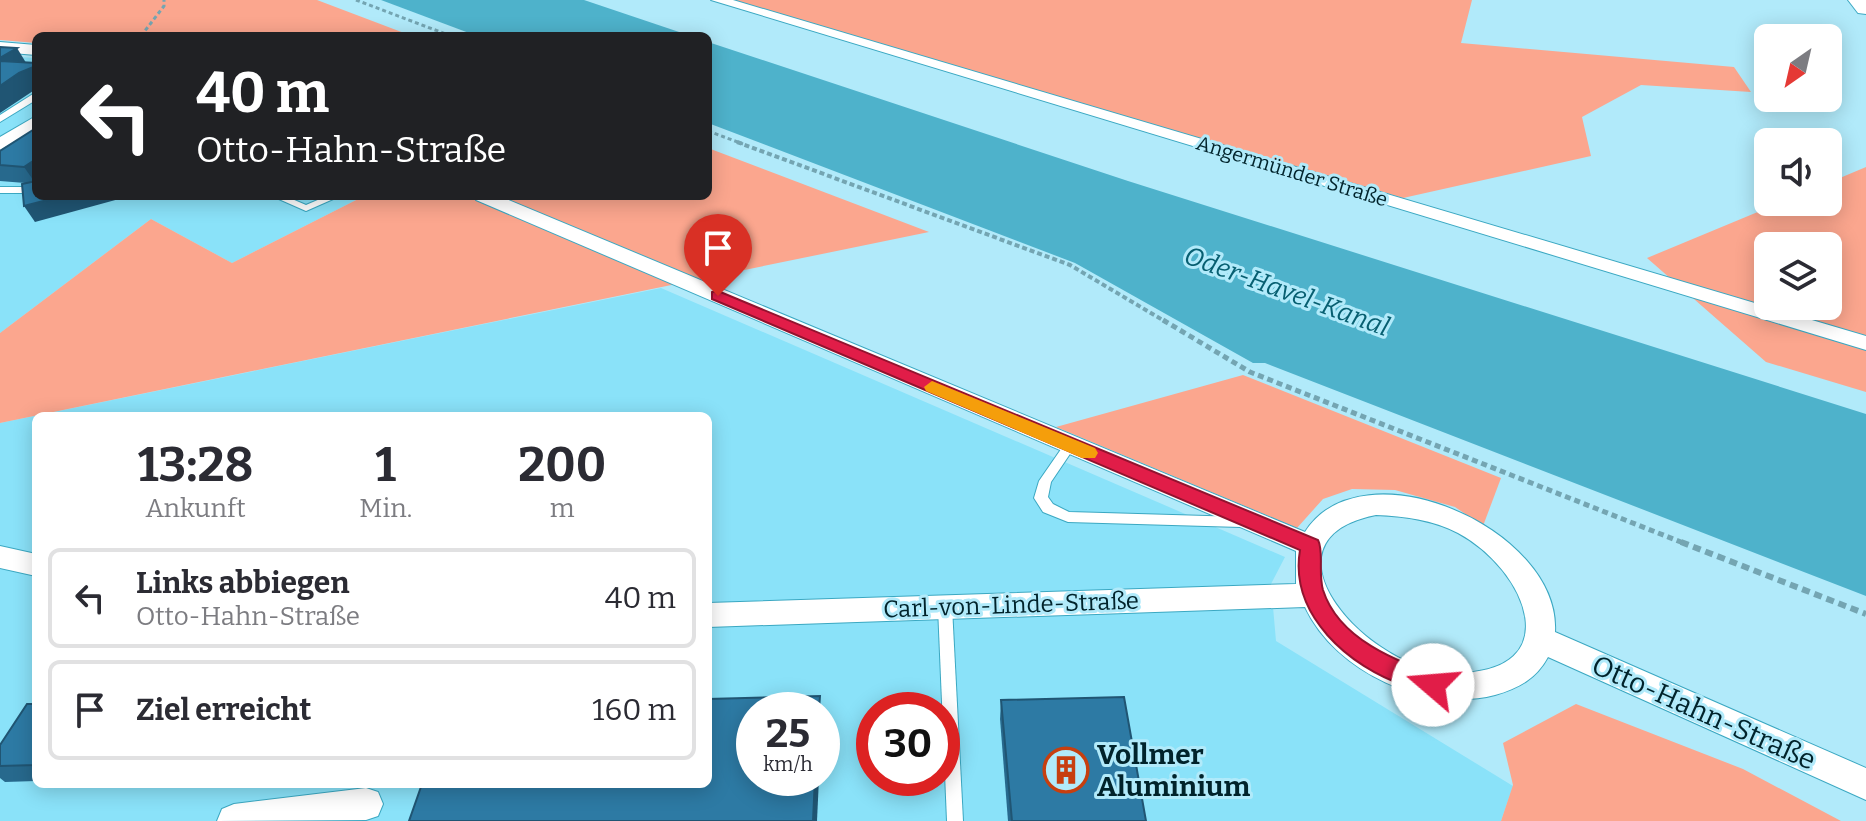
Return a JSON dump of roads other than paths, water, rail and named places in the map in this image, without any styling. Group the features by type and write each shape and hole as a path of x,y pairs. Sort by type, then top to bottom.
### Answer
{"main road":[{"path":"1859,0 1866,8"}],"street":[{"name":"Angermünder Straße","path":"718,0 1866,343"},
{"path":"0,47 32,50"},
{"path":"0,145 32,124"},
{"path":"492,200 1311,546"},
{"path":"1376,505 1399,506 1445,516 1508,555 1530,583 1542,612 1542,640 1529,664 1505,681 1471,688 1433,685 1393,671 1358,650 1331,624 1313,595 1307,569 1311,546 1325,525 1347,511 1376,505"},
{"path":"0,557 32,564"},
{"name":"Carl-von-Linde-Straße","path":"712,615 1313,595"},
{"name":"Otto-Hahn-Straße","path":"1542,640 1866,784"},
{"path":"234,821 368,803"}],"lane":[{"path":"0,119 32,99"},
{"path":"0,190 32,190"},
{"path":"287,200 306,208 325,200"},
{"path":"1070,445 1045,481 1041,498 1048,508 1068,517 1255,523"},
{"path":"945,607 955,821"}],"water":[{"path":"381,0 584,0 679,32 466,32"},
{"name":"Oder-Havel-Kanal","path":"712,43 1128,181 1866,414 1866,596 1265,363 1253,363 1075,263 712,125"}],"place":[{"name":"Vollmer Aluminium","path":"1066,770"}]}
